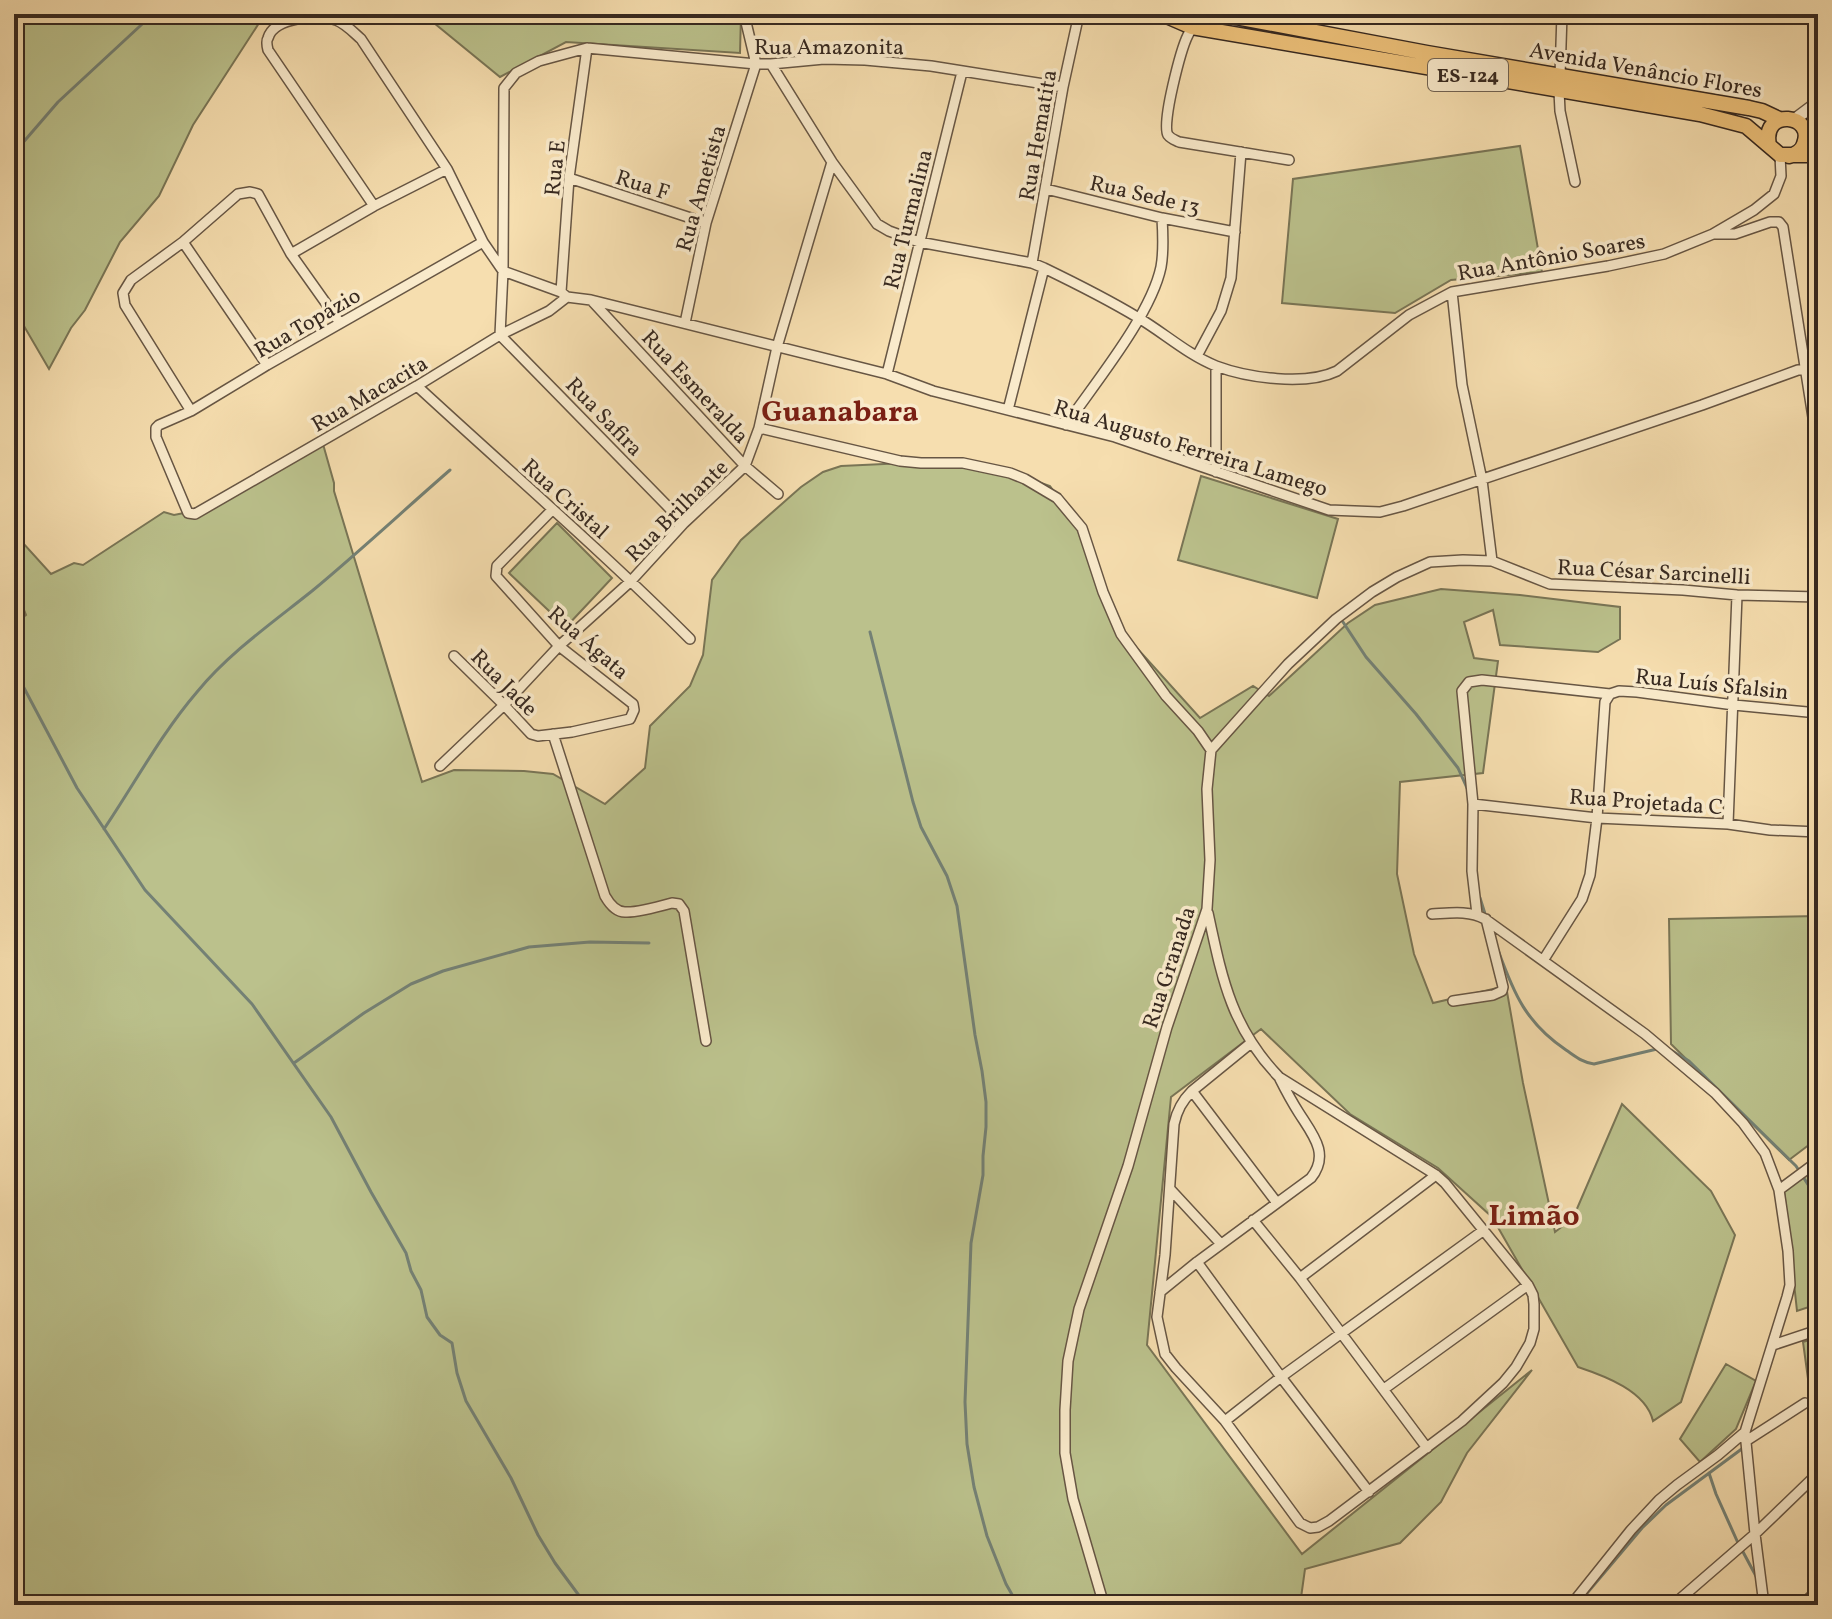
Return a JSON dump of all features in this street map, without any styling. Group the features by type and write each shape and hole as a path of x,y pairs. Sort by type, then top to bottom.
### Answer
{"main road":[{"name":"Avenida Venâncio Flores","path":"1162,14 1192,27 1700,114 1751,129 1779,152"},
{"name":"Avenida Venâncio Flores","path":"1220,14 1411,51 1749,108 1799,126"},
{"path":"1799,126 1806,139 1803,148 1796,154 1779,152 1767,138 1769,130 1799,126"},
{"path":"1779,152 1818,155"}],"street":[{"path":"744,14 756,64"},
{"name":"Rua Hematita","path":"1032,263 1079,14"},
{"path":"1203,14 1192,27 1176,71 1168,113 1168,136 1179,142 1289,160"},
{"path":"1560,75 1562,14"},
{"path":"374,206 268,50 268,35 282,24 301,18 334,19 361,39 447,169 483,242 503,271 500,335"},
{"name":"Rua Amazonita","path":"503,271 504,88 516,73 539,61 587,48 756,64 824,59 865,60 931,66 1063,87"},
{"name":"Rua E","path":"564,294 569,178 587,48"},
{"name":"Rua Ametista","path":"685,323 706,223 756,64"},
{"name":"Rua Antônio Soares","path":"771,64 832,162 877,224 919,242 1032,263 1139,318 1216,366 1275,378 1299,380 1326,376 1350,362 1420,308 1452,292 1664,254 1713,234 1754,210 1774,194 1781,176 1779,152"},
{"name":"Rua Turmalina","path":"887,374 962,72"},
{"path":"1559,91 1560,111 1575,182"},
{"path":"1799,126 1818,102"},
{"path":"1197,356 1227,296 1231,278 1241,152"},
{"name":"Rua Brilhante","path":"440,766 745,466 759,428 777,347 832,162"},
{"path":"291,254 374,206 447,169"},
{"name":"Rua F","path":"569,178 706,223"},
{"name":"Rua Sede 13","path":"1046,189 1162,218 1235,232"},
{"path":"191,411 125,305 123,293 131,280 183,242 238,194 258,194 291,254 340,323"},
{"path":"1066,425 1129,335 1155,287 1163,242 1162,218"},
{"name":"Rua Antônio Soares","path":"1713,234 1735,234 1770,222 1779,222 1783,227 1805,369"},
{"path":"183,242 267,365"},
{"name":"Rua Topázio","path":"156,437 159,425 191,411 483,242"},
{"path":"1008,410 1044,268"},
{"name":"Rua Augusto Ferreira Lamego","path":"503,271 564,294 887,374 933,391 1115,437 1329,510 1380,512 1403,506 1805,369 1818,370"},
{"path":"759,428 900,461 963,463 1010,473 1057,498 1082,528 1121,634 1166,696 1211,750 1288,664 1336,619 1372,592 1430,562 1492,561 1482,480 1462,385 1452,292"},
{"name":"Rua Macacita","path":"156,437 188,513 195,514 500,335 549,311 564,294"},
{"name":"Rua Esmeralda","path":"591,300 745,466 778,494"},
{"name":"Rua Safira","path":"500,335 684,523"},
{"path":"1216,366 1216,472"},
{"path":"1805,369 1818,449"},
{"name":"Rua Cristal","path":"417,386 631,581 690,639"},
{"name":"Rua Ágata","path":"552,510 497,566 496,576 559,646 633,704 630,719 553,734"},
{"name":"Rua César Sarcinelli","path":"1492,561 1550,584 1818,597"},
{"path":"1728,824 1737,595"},
{"name":"Rua Jade","path":"454,656 531,734 553,734"},
{"name":"Rua Luís Sfalsin","path":"1473,804 1462,691 1469,682 1482,680 1608,698 1619,691 1637,692 1818,713"},
{"path":"1544,959 1582,899 1590,875 1608,698"},
{"path":"553,734 608,901 625,913 672,903 679,904 684,911 706,1041"},
{"name":"Rua Granada","path":"1104,1605 1073,1499 1065,1453 1068,1361 1079,1309 1128,1166 1167,1027 1207,909 1210,860 1207,789 1211,750"},
{"path":"1453,1001 1499,993 1503,987 1481,917 1472,871 1473,804"},
{"name":"Rua Projetada C","path":"1473,804 1597,818 1818,832"},
{"path":"1160,1292 1311,1178 1319,1164 1317,1144 1279,1077 1251,1043 1233,1009 1221,976 1207,909"},
{"path":"1432,914 1481,917 1544,959 1645,1034 1715,1093 1765,1153 1779,1190 1790,1285 1745,1436 1764,1605"},
{"path":"1251,1043 1192,1091 1180,1106 1174,1124 1171,1190 1157,1317 1165,1354 1225,1421 1300,1523 1318,1527 1427,1448 1485,1402 1503,1383 1526,1352 1534,1329 1533,1295 1453,1191 1436,1175 1279,1077"},
{"path":"1192,1091 1277,1203"},
{"path":"1779,1190 1818,1161"},
{"path":"1300,1278 1436,1175"},
{"path":"1171,1190 1221,1244"},
{"path":"1253,1220 1427,1448"},
{"path":"1225,1421 1484,1230"},
{"path":"1197,1262 1369,1492"},
{"path":"1384,1389 1528,1285"},
{"path":"1773,1345 1818,1330"},
{"path":"1571,1605 1659,1500 1745,1436 1805,1403"},
{"path":"1673,1605 1815,1478"},
{"path":"1802,1605 1818,1590"}],"green space":[{"path":"14,14 257,14 261,20 193,125 159,196 120,242 85,310 71,328 49,369 14,309"},
{"path":"423,14 741,14 740,53 566,42 500,77"},
{"path":"1520,146 1542,272 1451,280 1395,313 1282,303 1293,179"},
{"path":"321,437 334,491 422,782 454,770 553,774 605,804 645,768 650,726 690,686 703,655 712,580 741,540 801,487 823,472 841,466 949,461 1010,472 1050,486 1084,533 1117,626 1200,718 1253,686 1269,696 1348,623 1375,605 1441,589 1620,607 1620,639 1598,652 1500,645 1493,610 1464,622 1474,658 1498,661 1483,773 1400,782 1397,874 1414,954 1433,1003 1506,986 1555,1232 1573,1218 1622,1104 1711,1191 1735,1235 1681,1402 1653,1421 1649,1410 1633,1393 1612,1380 1578,1367 1492,1217 1438,1168 1350,1114 1261,1029 1171,1097 1147,1345 1302,1554 1532,1370 1467,1453 1441,1502 1400,1543 1305,1569 1300,1605 14,1605 14,632 17,622 26,615 14,585 14,533 51,574 74,563 83,565 164,512 174,515 194,511"},
{"path":"1201,476 1338,519 1317,598 1178,560"},
{"path":"557,523 612,578 566,627 509,573"},
{"path":"1818,916 1818,1138 1789,1160 1671,1044 1669,919"},
{"path":"1818,1164 1818,1304 1797,1311 1784,1190"},
{"path":"1818,1337 1818,1399 1811,1401 1803,1342"},
{"path":"1726,1364 1756,1381 1736,1429 1700,1462 1680,1439"}],"waterway":[{"path":"14,153 58,102 153,14"},
{"path":"104,829 172,725 209,678 450,470"},
{"path":"1343,622 1366,657 1458,768 1467,788"},
{"path":"870,632 913,802 921,827 947,876 957,906 986,1102 983,1175 971,1243 965,1402 967,1444 987,1536 1018,1605"},
{"path":"14,669 77,788 145,890 252,1004 331,1117 406,1253 421,1290 427,1317 440,1335 452,1343 466,1401 511,1478 538,1535 586,1605"},
{"path":"1480,898 1486,917"},
{"path":"294,1063 364,1013 411,984 443,971 529,947 590,942 649,943"},
{"path":"1498,950 1516,994 1531,1018 1552,1040 1576,1057 1594,1064 1657,1049"},
{"path":"1669,1049 1689,1061 1796,1166 1818,1200"},
{"path":"1808,1403 1818,1396"},
{"path":"1577,1605 1642,1528 1666,1505 1743,1448"},
{"path":"1709,1473 1738,1543"},
{"path":"1742,1550 1757,1578"},
{"path":"1767,1595 1772,1605"}],"district":[{"name":"Guanabara","path":"840,411"},
{"name":"Limão","path":"1534,1215"}]}
